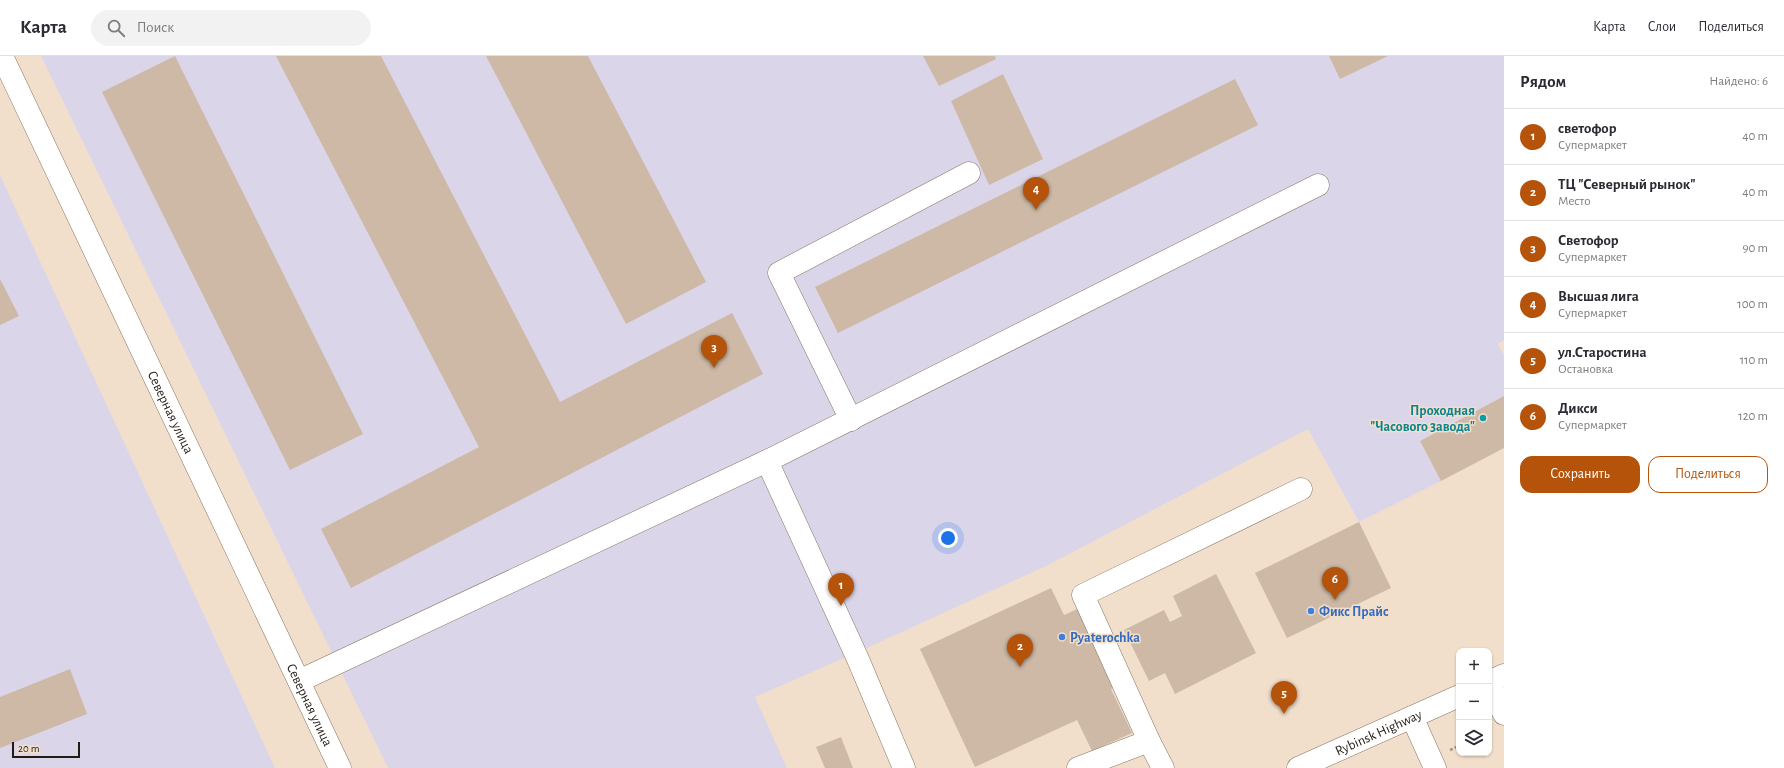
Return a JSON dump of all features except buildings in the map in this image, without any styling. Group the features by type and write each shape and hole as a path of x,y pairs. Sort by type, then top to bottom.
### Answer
{"street":[{"name":"Северная улица","path":"2,56 340,768"},
{"path":"851,420 779,273 969,173"},
{"path":"299,681 767,461 1318,185"},
{"path":"767,461 854,650 904,768"},
{"path":"1163,768 1149,741 1083,595 1301,489"},
{"path":"1492,681 1504,675"},
{"path":"1490,684 1504,714"},
{"name":"Rybinsk Highway","path":"1298,768 1456,697"},
{"path":"1412,717 1435,768"},
{"path":"1078,768 1149,741"}],"shaded area":[{"path":"41,56 1504,56 1504,340 1498,344 1504,356 1504,396 1420,441 1441,481 1359,522 1308,429 1046,566 869,647 755,697 787,768 388,768"},
{"path":"0,175 275,768 0,768"}],"place":[{"name":"Высшая лига","path":"1036,210"},
{"name":"Светофор","path":"714,368"},
{"name":"Проходная \"Часового 3авода\"","path":"1483,418"},
{"name":"Дикси","path":"1335,600"},
{"name":"светофор","path":"841,606"},
{"name":"Фикс Прайс","path":"1311,611"},
{"name":"Pyaterochka","path":"1062,637"},
{"name":"ТЦ \"Северный рынок\"","path":"1020,667"},
{"name":"ул.Старостина","path":"1284,714"}]}
